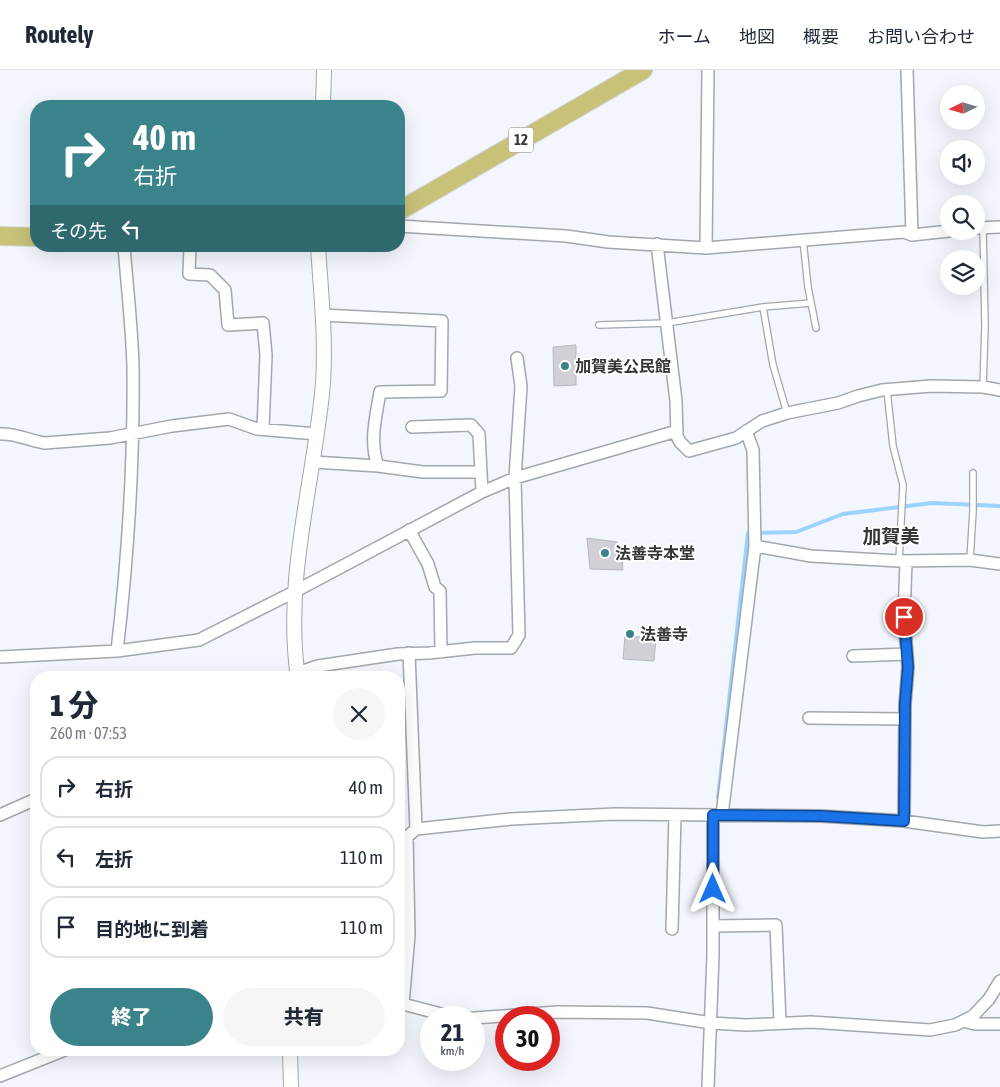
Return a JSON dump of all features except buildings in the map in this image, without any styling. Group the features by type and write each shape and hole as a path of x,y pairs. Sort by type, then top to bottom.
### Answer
{"main road":[{"name":"12","path":"405,208 643,70"},
{"path":"0,236 30,237"}],"street":[{"path":"323,100 324,70"},
{"path":"706,248 708,70"},
{"path":"907,70 912,235"},
{"path":"405,226 566,236 608,242 706,248 904,232 912,235 940,232"},
{"path":"985,228 1000,227"},
{"path":"657,244 676,401 677,431 680,442 689,451 736,438 762,421 787,413 838,403 858,396 887,390 931,386 1000,390"},
{"path":"117,651 126,570 132,434 133,366 124,252"},
{"path":"190,252 189,274 210,275 225,290 228,325 263,323 266,355 263,429"},
{"path":"298,671 293,634 294,592 300,539 317,434 325,362 318,252"},
{"path":"322,315 442,321 441,391 380,392 374,424 374,457 378,466"},
{"path":"307,671 318,666 398,654 475,648 511,648 520,635 515,478 521,386 517,358"},
{"path":"0,434 11,433 45,444 110,438 172,426 229,419 257,429 317,434"},
{"path":"412,427 471,425 479,434 482,492"},
{"path":"0,657 117,651 199,640 482,492 515,478 677,431"},
{"path":"708,1087 718,815 755,543 753,450 746,431"},
{"path":"313,462 378,466 423,472 481,472"},
{"path":"409,530 428,564 435,586 440,591 442,652"},
{"path":"755,543 811,556 902,561 970,560 1000,564"},
{"path":"902,561 908,667 905,719 904,821"},
{"path":"405,969 409,934 407,834 409,654"},
{"path":"853,656 907,654"},
{"path":"809,718 905,719"},
{"path":"0,814 30,802"},
{"path":"407,834 511,819 616,814 821,816 904,821 983,832 1000,832"},
{"path":"672,929 675,815"},
{"path":"714,926 776,925 780,1024"},
{"path":"485,1017 558,1012 647,1013 746,1025 811,1022 930,1030 955,1025 973,1016 1000,981"},
{"path":"405,1005 420,1009"},
{"path":"963,1021 975,1024 1000,1024"},
{"path":"0,1076 50,1056"},
{"path":"290,1056 291,1087"}],"lane":[{"path":"803,240 816,328"},
{"path":"981,240 986,326 983,388"},
{"path":"599,325 667,323 763,306 811,303"},
{"path":"763,306 773,364 787,413"},
{"path":"887,390 893,446 902,485 902,561"},
{"path":"970,560 973,474"}],"waterway":[{"path":"718,798 748,533 796,532 843,514 932,503 1000,506"}],"place":[{"name":"加賀美公民館","path":"565,366"},
{"name":"法善寺本堂","path":"605,553"},
{"name":"法善寺","path":"630,634"}],"district":[{"name":"加賀美","path":"891,536"}],"route":[{"path":"713,889 713,815 821,816 904,821 905,704 908,667 904,617"}]}
